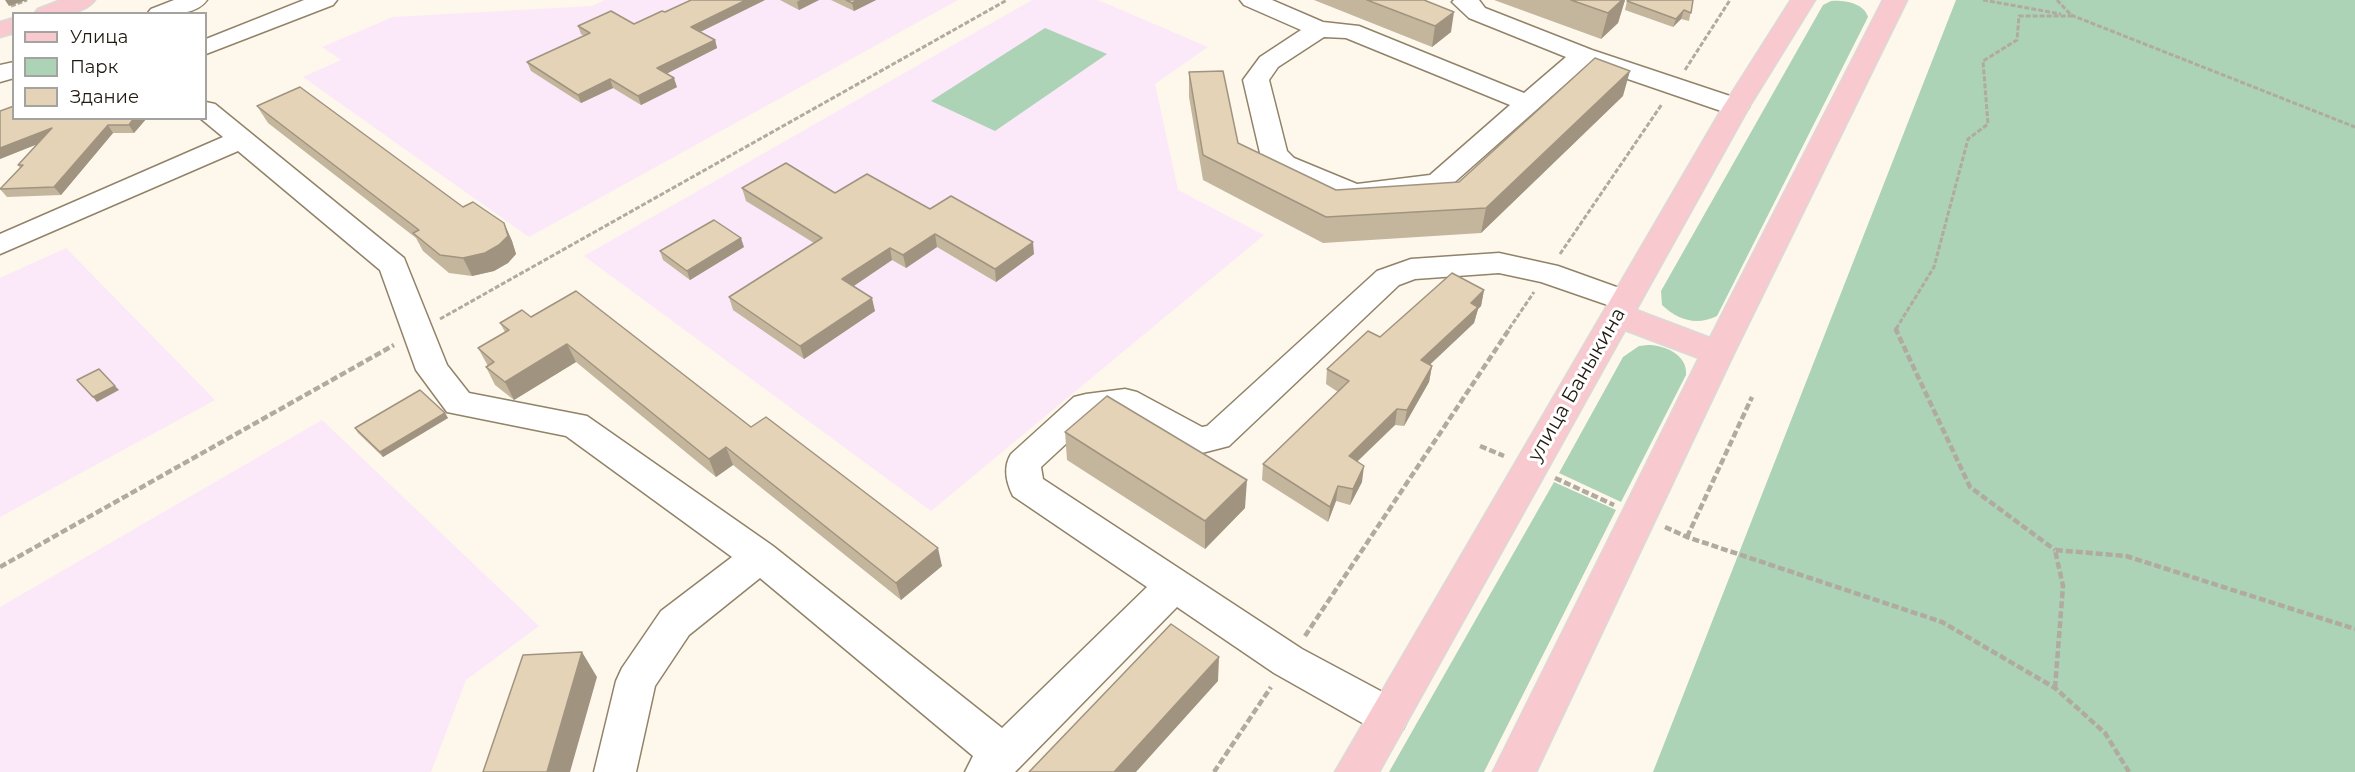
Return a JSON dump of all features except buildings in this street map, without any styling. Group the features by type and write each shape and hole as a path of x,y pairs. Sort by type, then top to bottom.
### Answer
{"main road":[{"name":"улица Баныкина","path":"1356,772 1736,107 1803,0"},
{"path":"1514,772 1718,353 1894,0"},
{"path":"54,12 78,6"},
{"path":"1622,308 1718,353"}],"lane":[{"path":"164,12 195,0"},
{"path":"207,47 325,0"},
{"path":"1252,0 1319,29 1350,31 1527,103"},
{"path":"1467,0 1464,2 1477,13 1583,55 1736,107"},
{"path":"1319,29 1269,62 1256,80 1274,153 1284,164 1354,193 1438,182 1583,55"},
{"path":"207,111 393,265 432,370 459,403 575,425 760,557 995,764 1174,585"},
{"path":"0,245 242,139"},
{"path":"1388,716 1288,661 1026,486 1023,463 1086,406 1125,401 1198,441 1216,437 1388,278 1411,269 1499,263 1547,273 1622,308"},
{"path":"615,772 636,681 675,623 760,557"}],"path":[{"path":"0,567 1007,0"},
{"path":"1214,772 1730,0"},
{"path":"1983,0 2072,16 2355,127"},
{"path":"2057,0 2072,16"},
{"path":"2072,16 2019,16 2017,40 1983,62 1988,124 1968,139 1934,267 1896,330 1970,487 2055,550 2126,556 2355,629"},
{"path":"1687,537 1752,398"},
{"path":"1480,446 1687,537 1942,622 2055,688 2105,733 2129,772"},
{"path":"2055,550 2062,586 2055,688"}],"shaded area":[{"path":"605,0 958,0 529,237 303,77 341,60 322,47 393,17 592,6"},
{"path":"1032,0 1098,0 1208,47 1155,84 1178,190 1264,235 931,511 584,256"},
{"path":"66,248 215,400 0,517 0,278"},
{"path":"322,420 539,626 466,680 431,772 0,772 0,607"}],"green space":[{"path":"1956,0 2355,0 2355,772 1653,772"},
{"path":"1831,1 1842,1 1858,6 1866,12 1868,17 1717,316 1702,321 1681,318 1662,305 1661,291 1823,5"},
{"path":"1045,28 1107,54 995,131 931,101"},
{"path":"1655,345 1674,352 1683,362 1686,375 1621,502 1559,473 1623,357 1639,346"},
{"path":"1554,482 1616,510 1484,772 1389,772"}]}
